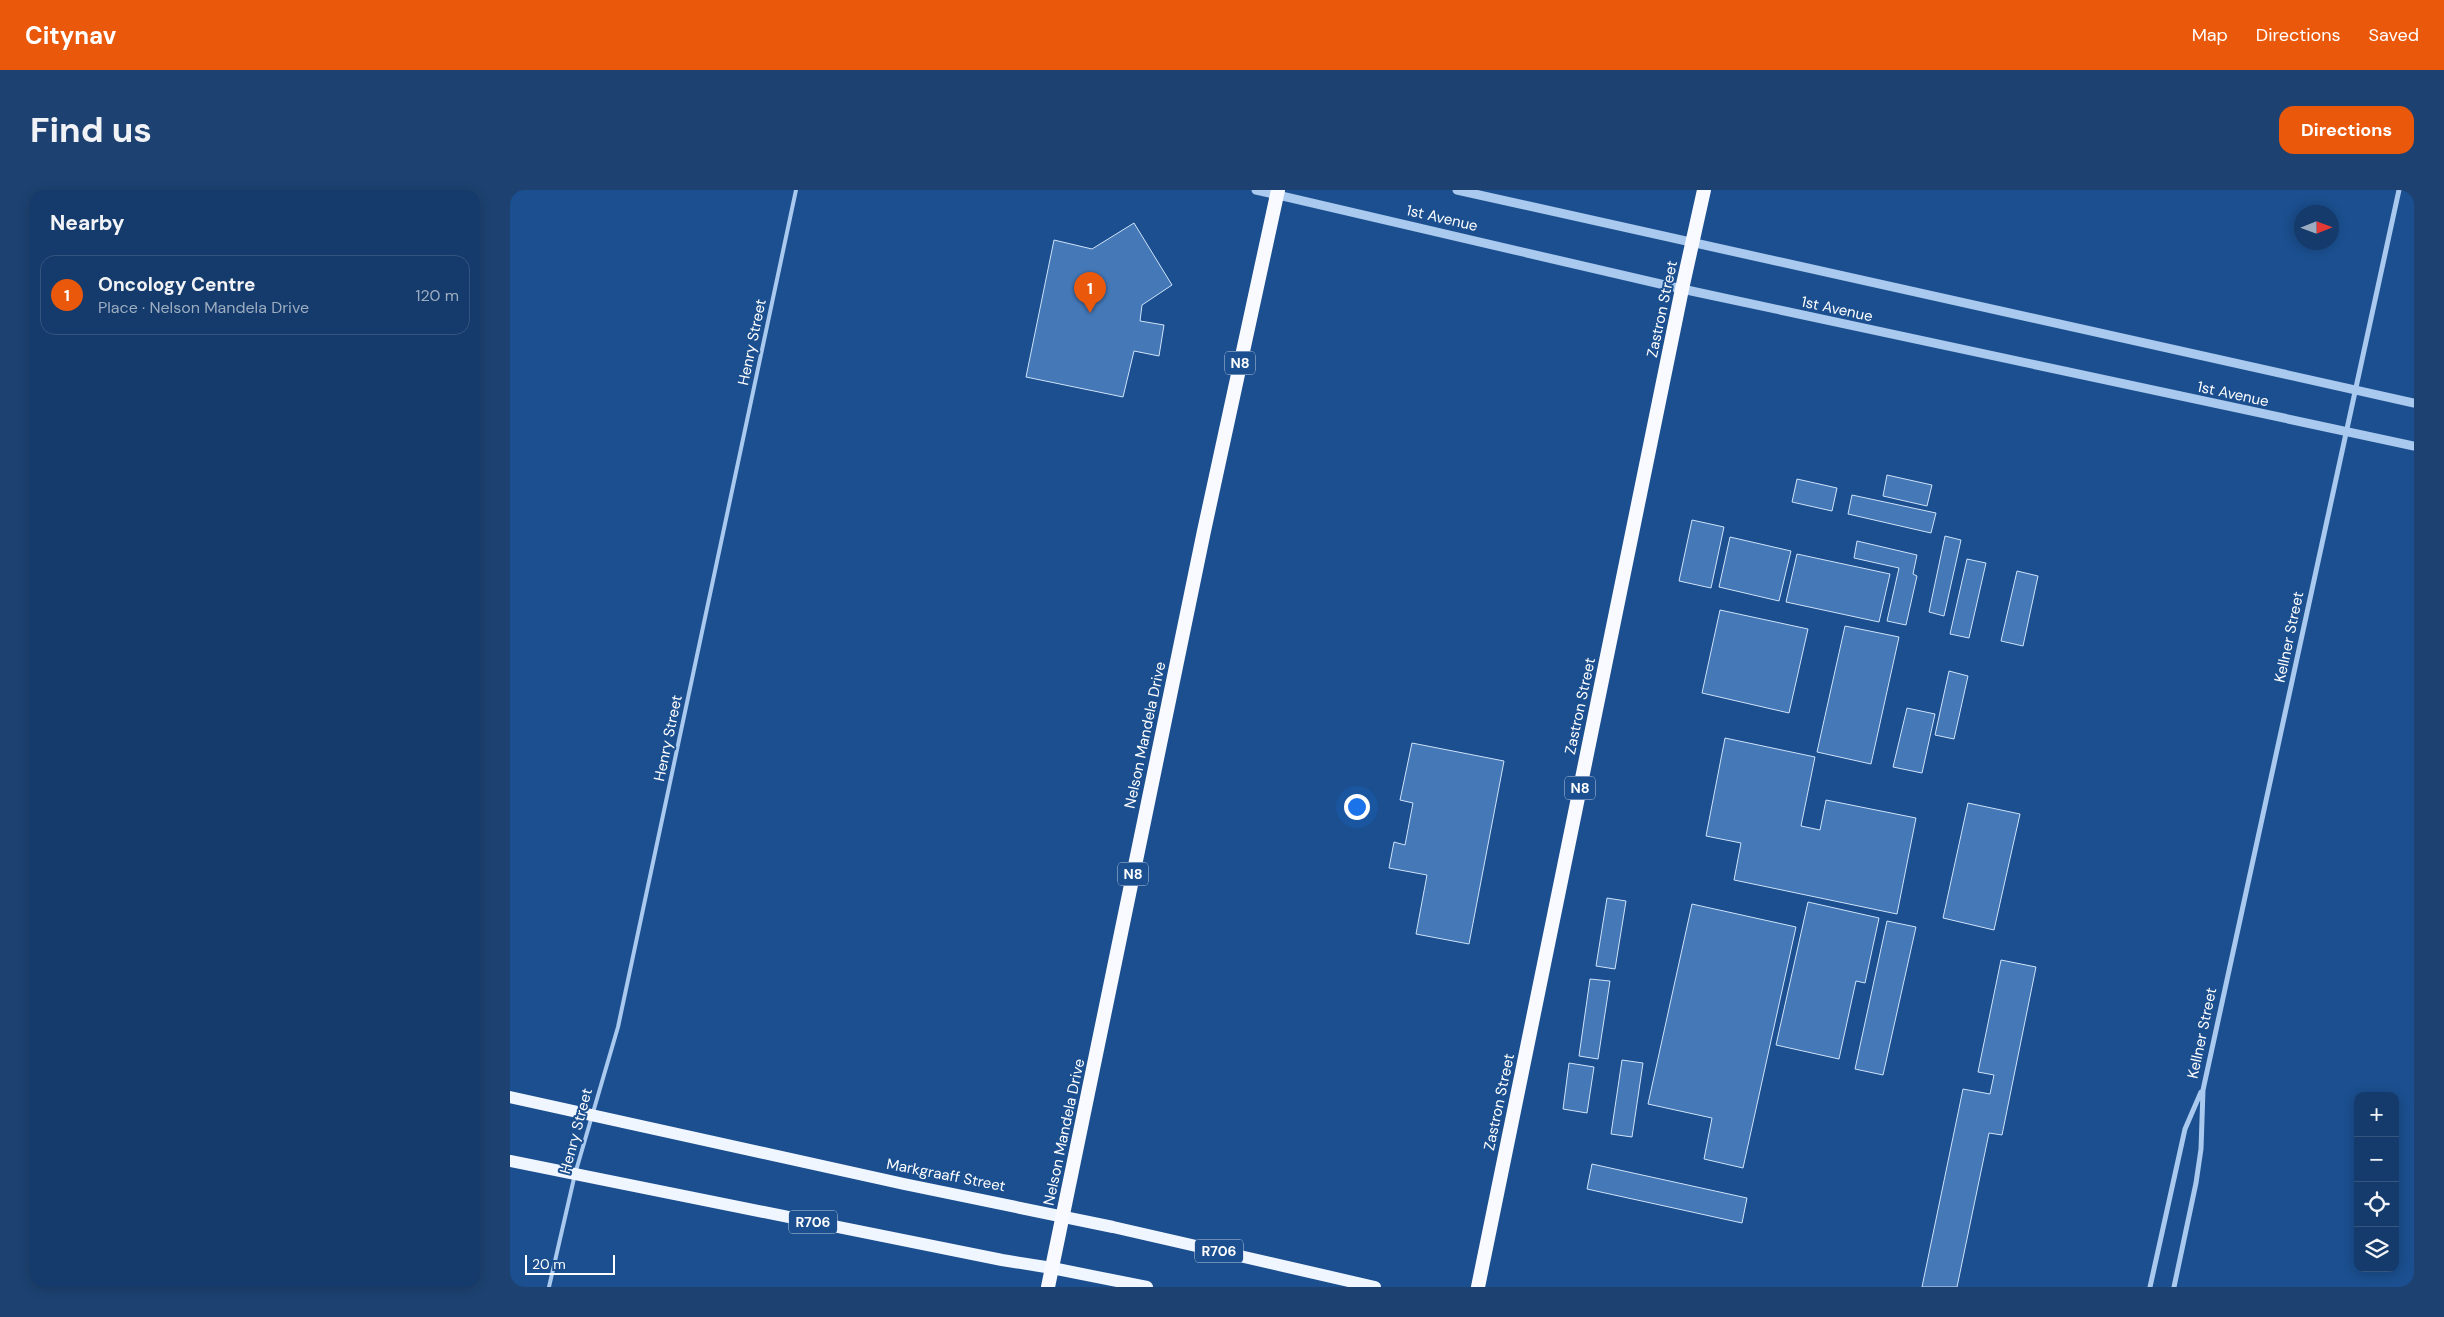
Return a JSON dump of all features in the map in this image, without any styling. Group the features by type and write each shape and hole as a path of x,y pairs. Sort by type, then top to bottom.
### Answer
{"highway":[{"name":"Zastron Street","path":"1478,1287 1682,289 1704,190"},
{"name":"Nelson Mandela Drive","path":"1048,1287 1204,531 1277,193"}],"main road":[{"name":"Markgraaff Street","path":"510,1097 591,1116 1063,1216 1375,1287"},
{"name":"R706","path":"510,1160 1002,1260 1147,1287"}],"street":[{"name":"1st Avenue","path":"1256,190 1277,193 1682,289 2414,446"},
{"name":"1st Avenue","path":"1457,190 2414,403"},
{"name":"Kellner Street","path":"2174,1287 2199,1166 2203,1090 2400,190"},
{"name":"Kellner Street","path":"2150,1287 2185,1129 2203,1090"}],"lane":[{"name":"Henry Street","path":"549,1287 591,1116 618,1027 796,190"}],"building":[{"path":"1134,223 1172,285 1142,305 1140,321 1164,325 1159,356 1134,351 1123,397 1026,377 1054,240 1092,249"},
{"path":"1887,475 1932,485 1927,506 1883,496"},
{"path":"1797,479 1837,488 1832,511 1792,502"},
{"path":"1852,495 1936,513 1931,533 1848,514"},
{"path":"1692,520 1724,527 1711,588 1679,581"},
{"path":"1945,536 1961,540 1944,616 1929,612"},
{"path":"1730,537 1791,551 1779,601 1719,587"},
{"path":"1857,541 1917,555 1913,574 1917,576 1906,625 1887,621 1899,568 1854,558"},
{"path":"1797,554 1890,574 1879,622 1786,602"},
{"path":"1967,559 1986,563 1969,638 1950,634"},
{"path":"2017,571 2038,576 2023,646 2001,641"},
{"path":"1720,610 1808,629 1789,713 1702,693"},
{"path":"1845,626 1899,637 1871,764 1817,752"},
{"path":"1949,671 1968,676 1954,739 1935,735"},
{"path":"1907,708 1935,714 1922,773 1893,767"},
{"path":"1725,738 1815,757 1801,826 1820,830 1826,800 1916,818 1897,914 1734,880 1741,843 1706,836"},
{"path":"1412,743 1504,761 1469,944 1416,934 1427,875 1389,868 1394,842 1405,845 1413,803 1400,800"},
{"path":"1968,803 2020,814 1994,930 1943,918"},
{"path":"1607,898 1626,901 1615,969 1596,966"},
{"path":"1808,902 1879,918 1865,983 1856,981 1839,1059 1776,1045"},
{"path":"1692,904 1796,927 1743,1168 1704,1159 1712,1118 1648,1104"},
{"path":"1887,921 1916,927 1883,1075 1855,1069"},
{"path":"2001,960 2036,967 2002,1135 1989,1133 1957,1287 1922,1287 1963,1089 1990,1094 1994,1075 1978,1072"},
{"path":"1590,979 1610,981 1598,1059 1579,1056"},
{"path":"1622,1060 1643,1063 1632,1137 1611,1134"},
{"path":"1569,1063 1594,1067 1587,1113 1563,1109"},
{"path":"1592,1164 1747,1198 1742,1223 1587,1189"}],"place":[{"name":"Oncology Centre","path":"1090,313"}]}
